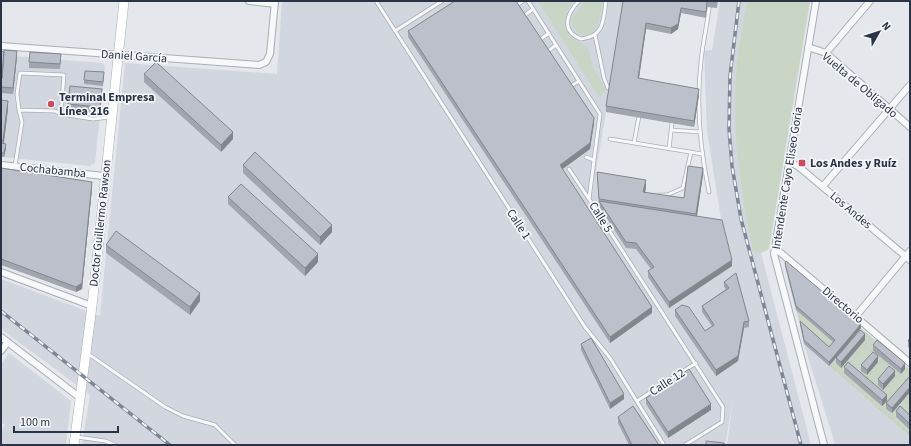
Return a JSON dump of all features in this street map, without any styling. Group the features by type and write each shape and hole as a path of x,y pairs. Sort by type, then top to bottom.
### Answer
{"street":[{"name":"Doctor Guillermo Rawson","path":"75,441 92,306 104,176 124,1"},
{"path":"249,1 275,2"},
{"name":"Intendente Cayo Eliseo Goria","path":"816,1 774,260 824,445"},
{"path":"826,52 870,1"},
{"name":"Daniel García","path":"1,46 260,65 266,62 270,54 275,2"},
{"name":"Vuelta de Obligado","path":"808,47 826,52 889,110 910,127"},
{"path":"823,186 910,85"},
{"name":"Los Andes","path":"790,162 799,167 909,256"},
{"name":"Cochabamba","path":"1,165 104,176"},
{"name":"Directorio","path":"775,248 910,363"},
{"path":"856,316 909,256"},
{"path":"1,272 92,306"},
{"path":"1,337 80,396"},
{"path":"1,352 8,342"}],"lane":[{"name":"Calle 1","path":"376,1 581,320 610,358 664,445"},
{"path":"395,31 442,1"},
{"path":"517,5 523,1"},
{"name":"Calle 5","path":"528,1 600,114 589,199 723,407 722,422 685,445"},
{"path":"579,1 570,11 567,23 568,28 576,37 581,39 595,35 603,24 606,1"},
{"path":"709,192 702,154 700,132 701,61 710,1"},
{"path":"524,16 533,9"},
{"path":"540,39 549,33"},
{"path":"595,35 604,78 608,88"},
{"path":"548,51 556,45"},
{"path":"15,167 22,122 17,94 20,73 64,75 62,114"},
{"path":"571,86 579,80"},
{"path":"19,110 55,111 62,114 93,118 111,117"},
{"path":"634,143 639,116"},
{"path":"669,149 672,123"},
{"path":"671,130 700,132"},
{"path":"610,139 702,154"},
{"path":"654,194 667,195 683,188 691,152"},
{"path":"586,158 594,160"},
{"path":"569,169 589,199"},
{"path":"85,352 164,408 183,416 215,425 235,445"},
{"name":"Calle 12","path":"637,401 696,363"},
{"path":"75,441 105,441 115,445"}],"path":[{"path":"850,364 876,333"},
{"path":"865,346 908,382 910,379"},
{"path":"836,360 831,366 910,435"},
{"path":"867,378 882,360"},
{"path":"840,375 845,369"},
{"path":"884,392 899,374"},
{"path":"863,375 892,399"},
{"path":"892,419 910,398"}],"shaded area":[{"path":"282,1 625,1 596,171 599,206 722,225 707,131 704,51 712,50 720,1 747,1 737,61 736,122 753,251 761,253 811,445 727,445 733,401 725,445 82,445 90,395 1,329 1,279 100,316 125,63 277,74"},
{"name":"Terminal Empresa Línea 216","path":"1,55 102,63 105,66 95,163 90,166 1,157"},
{"path":"804,344 910,437 910,445 835,444"},
{"path":"9,353 71,401 66,445 1,445 1,431 5,425 1,422 1,365"}],"green space":[{"path":"538,1 573,1 567,11 565,27 572,38 588,47 593,67 606,90 599,97"},
{"path":"585,1 603,1 598,23 592,34 587,35 580,33 572,27 571,19"},
{"path":"747,1 810,1 769,249 761,253 753,251 744,204 736,133 735,85 737,61"},
{"path":"796,310 835,344 829,351 800,325"},
{"path":"861,328 910,370 910,421 896,417 910,430 910,437 829,366"}],"building":[{"path":"455,1 516,1 594,118 590,143 560,165 652,307 610,337 408,31"},
{"path":"623,1 707,1 706,12 681,8 678,24 671,28 646,23 638,78 699,89 694,121 606,106"},
{"path":"4,50 17,51 13,88 1,87"},
{"path":"1,51 4,52 2,78 1,78"},
{"path":"30,52 61,54 60,64 29,62"},
{"path":"156,62 233,132 221,145 144,74"},
{"path":"85,71 104,72 103,82 84,80"},
{"path":"70,86 102,89 100,107 68,104"},
{"path":"1,100 8,101 3,140 1,140"},
{"path":"1,143 6,144 4,153 1,153"},
{"path":"255,152 332,225 320,237 243,165"},
{"path":"688,166 703,168 696,214 599,199 597,172 646,180 643,192 684,198"},
{"path":"1,168 92,182 82,283 76,287 1,259"},
{"path":"241,184 318,254 305,268 228,197"},
{"path":"599,201 722,220 732,260 669,302 648,271 654,267 636,243 626,242"},
{"path":"116,231 200,293 190,307 106,245"},
{"path":"786,261 861,324 829,362 804,340 800,321 829,347 835,340 796,306 785,263"},
{"path":"736,273 749,321 744,322 738,356 716,370 675,310 682,305 689,307 705,331 714,325 702,306 729,288 724,282"},
{"path":"860,330 865,334 841,362 836,358"},
{"path":"591,338 624,394 610,403 581,344"},
{"path":"877,340 905,363 901,369 873,345"},
{"path":"873,352 878,356 867,370 861,365"},
{"path":"848,362 887,395 882,400 844,367"},
{"path":"889,366 895,371 883,384 878,379"},
{"path":"689,369 711,404 668,432 646,398"},
{"path":"910,376 910,387 892,408 886,403"},
{"path":"633,406 659,445 632,445 618,417"},
{"path":"900,406 910,415 910,424 896,411"},
{"path":"706,441 724,443 724,445 706,445"}],"railway":[{"path":"739,1 730,76 729,129 732,166 741,219 801,445"},
{"path":"1,311 170,445"}],"place":[{"name":"Terminal Empresa Línea 216","path":"51,104"},
{"name":"Los Andes y Ruíz","path":"802,163"}]}
